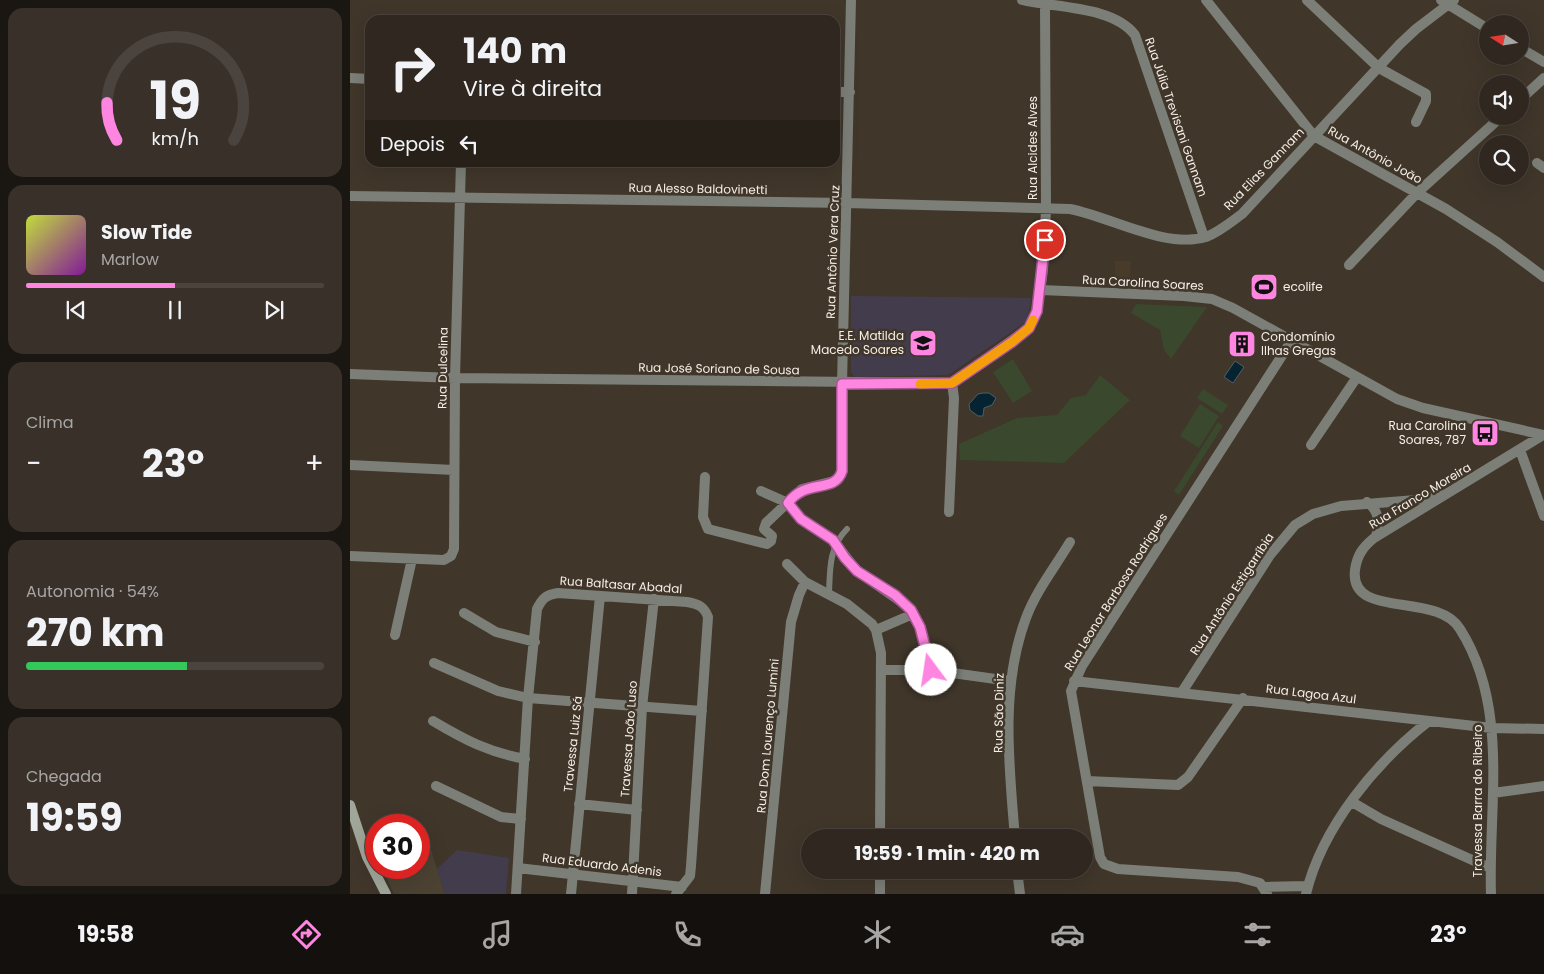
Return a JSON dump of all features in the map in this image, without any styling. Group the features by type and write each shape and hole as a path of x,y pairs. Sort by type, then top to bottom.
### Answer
{"street":[{"name":"Rua Antônio Vera Cruz","path":"788,503 802,489 838,480 842,471 842,384 852,0"},
{"name":"Rua Júlia Trevisani Gannam","path":"1022,0 1099,13 1122,22 1134,35 1204,237"},
{"name":"Rua Antônio João","path":"1206,0 1314,136 1417,193 1497,242 1544,277"},
{"path":"1308,0 1379,68 1426,94 1426,101 1416,122"},
{"path":"1448,2 1479,23"},
{"name":"Rua Elias Gannam","path":"1046,210 1070,210 1092,214 1138,232 1160,236 1204,237 1218,232 1242,214 1416,29 1448,2"},
{"name":"Rua Alcides Alves","path":"1041,290 1046,210 1045,5"},
{"path":"1529,53 1544,62"},
{"path":"350,78 365,79"},
{"path":"1529,92 1544,78"},
{"path":"840,92 850,92"},
{"path":"1349,265 1417,193 1492,125"},
{"name":"Rua Dulcelina","path":"412,559 444,560 451,556 454,549 455,378 461,167"},
{"name":"Rua Alesso Baldovinetti","path":"350,196 846,204 1046,210"},
{"path":"949,512 954,398 952,383 1029,328 1037,311 1041,290"},
{"name":"Rua Carolina Soares","path":"1041,290 1184,296 1212,299 1233,308 1397,399 1423,408 1544,435"},
{"name":"Rua Leonor Barbosa Rodrigues","path":"1265,891 1256,881 1238,877 1118,869 1105,866 1100,857 1071,690 1074,681 1292,340"},
{"name":"Rua José Soriano de Sousa","path":"350,374 455,378 842,384 952,383"},
{"path":"1311,445 1357,377"},
{"name":"Rua Franco Moreira","path":"1490,708 1482,676 1466,639 1454,621 1440,612 1372,598 1358,587 1354,576 1357,558 1366,544 1376,536 1426,508 1446,492 1544,435"},
{"path":"1520,450 1544,516"},
{"path":"350,465 454,470"},
{"path":"705,477 704,524 713,532 768,544 772,536 765,531 764,527 788,503"},
{"path":"761,491 788,503 801,519 826,534 836,543 850,564 895,595 913,614 920,627 935,671"},
{"name":"Rua Antônio Estigarríbia","path":"1182,692 1270,555 1289,531 1313,514 1341,506 1367,502 1416,500 1446,492"},
{"path":"1367,502 1376,510 1378,516 1376,536"},
{"name":"Rua São Diniz","path":"1014,829 1011,796 1010,681 1017,647 1030,610 1070,542"},
{"path":"350,556 412,559 395,636"},
{"path":"787,564 805,582 829,593 863,615 876,630 881,670 880,829"},
{"name":"Rua Dom Lourenço Lumini","path":"765,894 792,622 799,595 805,582"},
{"name":"Rua Baltasar Abadal","path":"516,894 528,698 537,610 542,599 548,594 558,592 698,604 705,609 708,617 692,866 690,876 679,891"},
{"name":"Travessa Luiz Sá","path":"571,894 600,596"},
{"name":"Travessa João Luso","path":"632,894 642,707 654,600"},
{"path":"464,613 496,632 534,642"},
{"path":"876,630 913,614"},
{"path":"434,663 498,691 528,698 702,711"},
{"path":"881,670 935,671 1010,681"},
{"name":"Rua Lagoa Azul","path":"1074,681 1243,698 1492,728 1544,729"},
{"path":"1087,781 1158,786 1178,785 1188,777 1243,698"},
{"name":"Travessa Barra do Ribeiro","path":"1490,708 1492,728 1490,894"},
{"path":"433,721 476,746 499,754 525,759"},
{"path":"1265,891 1307,890 1325,846 1352,802 1385,759 1429,721"},
{"path":"436,786 501,816 521,819"},
{"path":"1492,793 1544,786"},
{"path":"1352,802 1381,819 1490,868"},
{"path":"579,804 637,810"},
{"path":"350,805 367,857 386,894"},
{"name":"Rua Eduardo Adenis","path":"518,868 633,881 679,891"},
{"path":"880,879 880,894"},
{"path":"1018,879 1020,894"}],"lane":[{"path":"829,593 831,561 836,543 847,529"}],"shaded area":[{"path":"1115,261 1131,261 1130,285 1115,285"},
{"name":"E.E. Matilda Macedo Soares","path":"851,296 1031,298 1027,321 948,375 855,377 851,372"},
{"path":"457,850 509,858 506,894 445,894 437,869"},
{"path":"430,851 445,894 394,894 387,879 430,879"}],"green space":[{"path":"1136,304 1207,307 1171,359 1164,350 1160,330 1131,313"},
{"path":"1013,359 1032,391 1013,403 993,372"},
{"path":"1100,375 1130,400 1064,463 960,460 959,444 1017,418 1057,415 1071,398 1086,395"},
{"path":"1203,389 1228,405 1222,414 1197,398"},
{"path":"1200,404 1219,416 1199,448 1180,436"},
{"path":"1218,422 1223,426 1179,495 1174,491"}],"water":[{"path":"1235,361 1244,367 1233,383 1224,377"},
{"path":"989,393 996,398 992,405 984,408 983,416 978,416 970,410 969,404 978,394"}],"slow traffic":[{"path":"920,384 952,383 1012,342 1029,328 1033,320"}],"place":[{"name":"ecolife","path":"1264,287"},
{"name":"E.E. Matilda Macedo Soares","path":"923,343"},
{"name":"Condomínio Ilhas Gregas","path":"1242,344"},
{"name":"Rua Carolina Soares, 787","path":"1485,433"}],"route":[{"path":"931,670 920,627 911,610 895,595 857,571 845,558 833,540 801,519 788,503 802,489 833,483 840,478 842,471 842,384 952,383 1012,342 1029,328 1037,311 1039,301 1045,240"}]}
